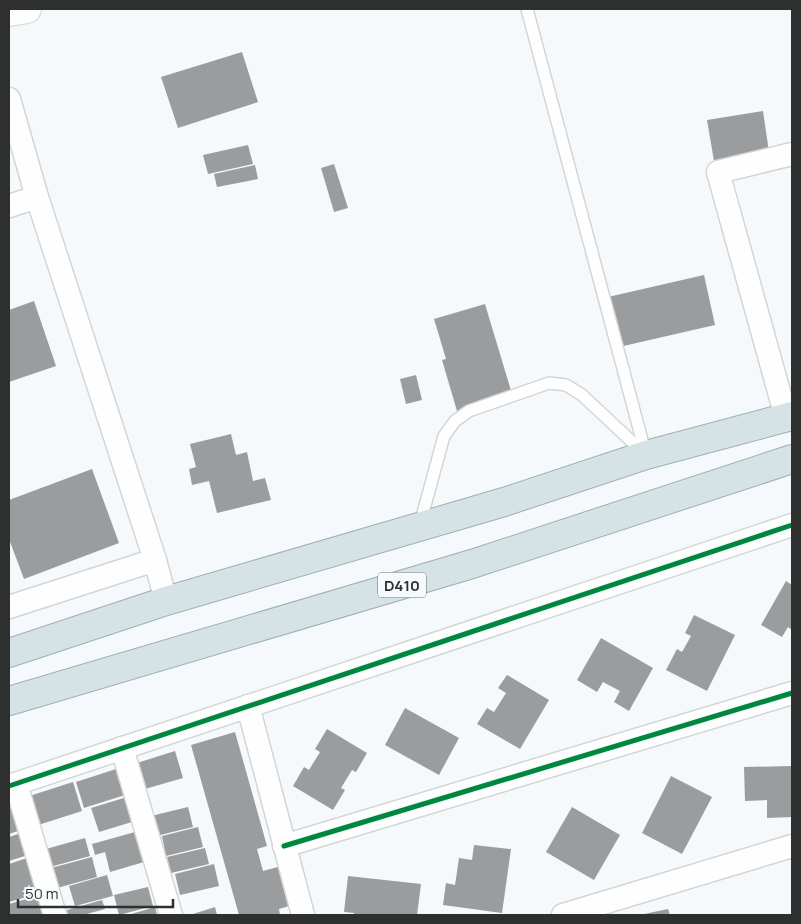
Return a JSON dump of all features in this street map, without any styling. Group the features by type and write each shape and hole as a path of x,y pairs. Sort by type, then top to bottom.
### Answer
{"highway":[{"path":"9,653 166,601 419,527 646,455 789,417"},
{"name":"D410","path":"9,701 472,564 792,459"}],"street":[{"path":"9,12 26,9"},
{"path":"9,98 37,197 155,560 166,601"},
{"path":"789,417 718,172 792,154"},
{"path":"9,206 37,197"},
{"path":"55,915 12,785 792,525"},
{"path":"9,607 155,560"},
{"path":"284,846 792,693"},
{"path":"248,706 303,915"},
{"path":"122,748 171,915"},
{"path":"563,915 606,909 792,846"}],"lane":[{"path":"527,9 646,455"},
{"path":"419,527 444,436 455,421 469,411 549,383 566,385 582,395 646,455"}],"building":[{"path":"242,52 258,102 178,128 161,77"},
{"path":"763,111 769,152 714,161 707,120"},
{"path":"248,145 253,164 208,174 203,155"},
{"path":"334,164 348,208 334,212 321,168"},
{"path":"255,165 258,179 217,187 214,174"},
{"path":"704,275 715,325 619,347 608,297"},
{"path":"34,301 56,366 9,382 9,310"},
{"path":"485,304 512,394 457,411 442,360 446,359 434,319"},
{"path":"416,375 422,400 406,404 400,379"},
{"path":"231,434 236,455 247,452 253,481 265,478 271,500 217,513 209,481 192,485 189,469 196,467 190,444"},
{"path":"92,469 119,543 24,579 9,539 9,500"},
{"path":"786,581 792,585 792,630 788,627 782,637 761,625"},
{"path":"694,615 735,635 707,691 666,670 677,649 682,652 691,636 685,633"},
{"path":"601,638 653,668 629,711 614,702 620,691 603,682 597,692 577,680"},
{"path":"507,675 549,700 520,749 477,724 487,708 494,712 506,693 498,688"},
{"path":"405,708 459,738 439,775 385,745"},
{"path":"327,729 367,753 356,772 352,770 341,788 345,790 333,810 293,786 304,767 309,770 320,752 315,749"},
{"path":"235,732 267,846 257,849 263,871 285,865 296,904 279,909 280,915 239,915 191,745"},
{"path":"175,751 183,778 145,789 137,763"},
{"path":"792,766 792,817 767,818 767,800 745,801 744,767"},
{"path":"119,768 128,794 84,808 76,782"},
{"path":"671,776 712,797 682,854 642,833"},
{"path":"73,782 82,811 32,827 23,798"},
{"path":"127,797 135,821 99,832 91,808"},
{"path":"12,802 21,830 9,834 9,803"},
{"path":"188,807 193,827 156,836 151,816"},
{"path":"572,807 620,835 594,880 546,852"},
{"path":"198,827 203,847 166,856 162,836"},
{"path":"135,832 144,862 110,872 105,852 95,855 92,844"},
{"path":"21,833 28,855 9,861 9,837"},
{"path":"85,838 90,856 50,867 46,849"},
{"path":"474,845 511,849 502,913 443,905 446,883 455,885 459,858 472,860"},
{"path":"205,848 209,864 171,873 167,857"},
{"path":"30,857 41,893 9,902 9,864"},
{"path":"92,857 97,877 57,888 51,868"},
{"path":"214,864 219,886 180,895 175,874"},
{"path":"107,875 113,896 75,906 69,886"},
{"path":"348,876 421,884 417,915 354,915 354,913 344,912"},
{"path":"148,887 153,906 119,915 114,895"},
{"path":"44,894 50,915 9,915 9,904"},
{"path":"102,900 105,909 83,915 68,915 67,910"},
{"path":"155,907 157,915 128,915"},
{"path":"215,907 217,915 190,915"},
{"path":"668,909 670,915 644,915 644,914"}],"cycle path":[{"path":"9,786 792,525"},
{"path":"284,846 792,693"}]}
